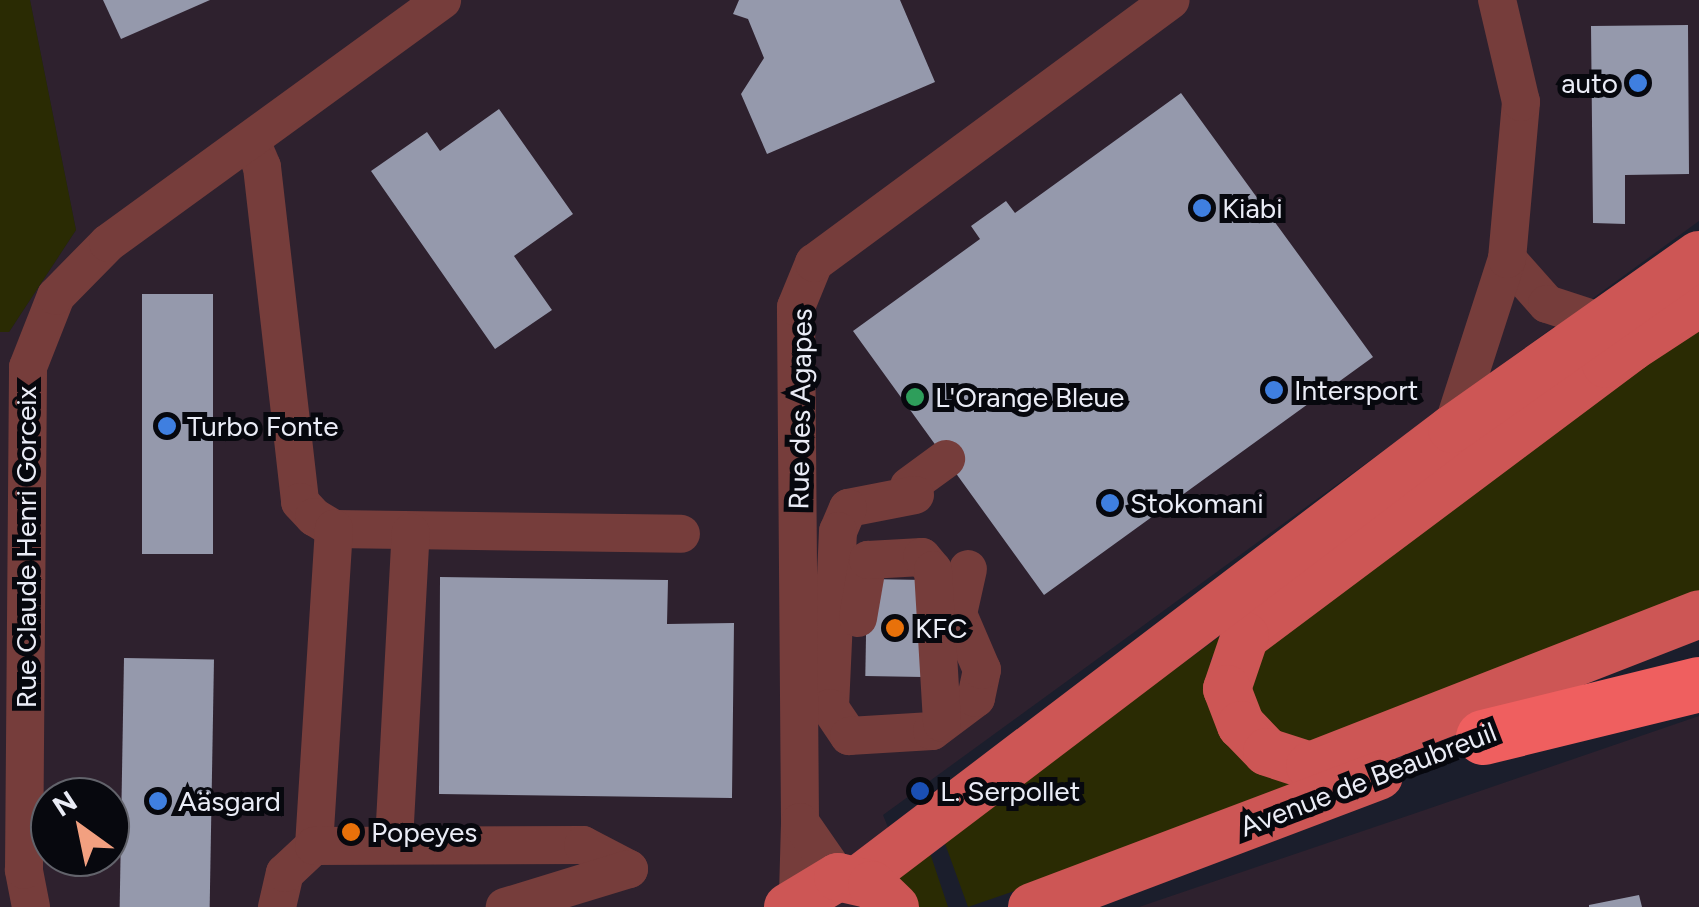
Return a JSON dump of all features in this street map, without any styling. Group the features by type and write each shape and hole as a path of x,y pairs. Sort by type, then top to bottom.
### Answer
{"highway":[{"path":"1483,736 1699,684"}],"main road":[{"path":"1699,255 1617,334 1245,636 1227,689 1241,725 1267,752 1310,766 1699,614"},
{"path":"835,893 1452,429 1617,334 1699,303"},
{"path":"1130,674 1617,334"},
{"name":"Avenue de Beaubreuil","path":"1032,907 1483,736 1699,642"}],"street":[{"name":"Rue Claude Henri Gorceix","path":"24,870 28,367 56,296 108,243 442,0"},
{"name":"Rue des Agapes","path":"835,893 800,822 796,306 814,263 1171,0"},
{"path":"1452,429 1507,259 1521,102 1497,0"},
{"path":"251,142 262,167 300,502 334,529 681,534"},
{"path":"1507,259 1547,304 1617,334"},
{"path":"946,460 912,490 848,508 838,531 830,708 849,736 898,739 942,724 976,698 982,670 958,614 968,570"},
{"path":"314,846 334,529"},
{"path":"394,841 411,532"},
{"path":"864,736 855,707 860,570 868,560 922,557 933,570 942,724"},
{"path":"277,907 285,873 314,846 394,841 583,845 629,870 506,907"},
{"path":"12,907 24,870"},
{"path":"24,870 31,907"}],"shaded area":[{"path":"0,0 30,0 76,230 9,332 0,332"},
{"path":"30,0 1699,0 1699,221 883,815 920,907 0,907 0,332 9,332 76,230"},
{"path":"1699,318 1699,599 1312,748 1269,734 1249,697 1253,657"},
{"path":"1419,491 1211,658 1210,700 1313,788 968,907 943,838"},
{"path":"1699,716 1699,907 1139,907 1416,813"},
{"path":"928,847 948,907 916,907 895,879"}],"building":[{"path":"103,0 210,0 121,39"},
{"path":"739,0 900,0 935,82 767,154 741,94 764,58 748,19 733,14"},
{"path":"1688,25 1689,174 1625,175 1625,224 1593,223 1591,26"},
{"path":"1181,93 1373,357 1044,595 853,331 980,239 971,226 1006,201 1015,213"},
{"path":"499,109 573,214 514,256 552,310 495,349 371,171 427,132 440,151"},
{"path":"142,294 213,294 213,554 142,554"},
{"path":"440,577 668,580 667,624 734,623 732,798 439,794"},
{"name":"KFC","path":"867,579 924,580 922,677 865,676"},
{"path":"124,658 214,660 210,907 120,907 120,877 130,877 130,777 122,777"},
{"path":"1639,895 1642,907 1589,907 1589,905"}],"place":[{"name":"auto","path":"1638,83"},
{"name":"Kiabi","path":"1202,208"},
{"name":"Intersport","path":"1274,390"},
{"name":"L'Orange Bleue","path":"915,397"},
{"name":"Turbo Fonte","path":"167,426"},
{"name":"Stokomani","path":"1110,503"},
{"name":"KFC","path":"895,628"},
{"name":"L. Serpollet","path":"920,791"},
{"name":"Aäsgard","path":"158,801"},
{"name":"Popeyes","path":"351,832"}]}
